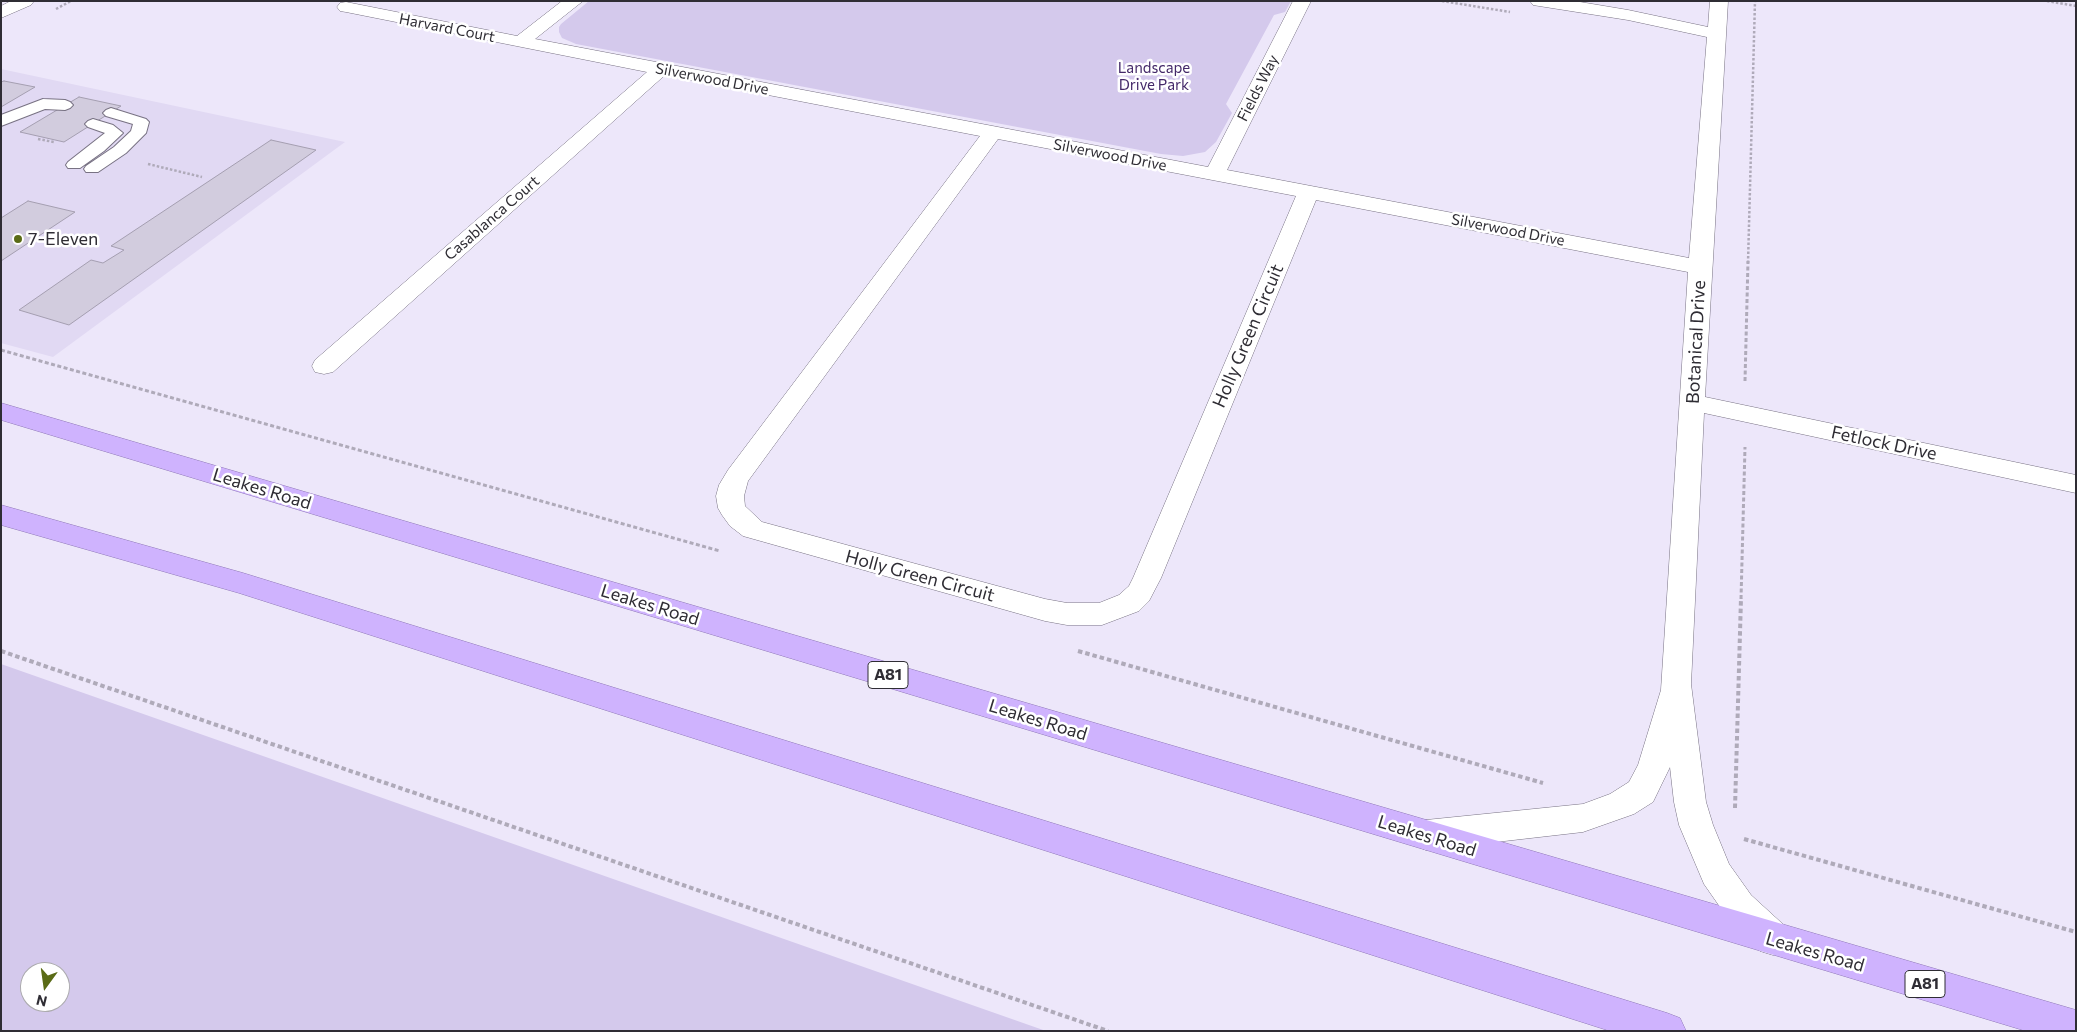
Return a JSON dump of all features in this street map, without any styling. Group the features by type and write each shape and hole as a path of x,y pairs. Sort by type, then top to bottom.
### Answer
{"highway":[{"name":"Leakes Road","path":"1,411 1774,940 2076,1028"},
{"path":"1,515 243,584 1666,1031"}],"street":[{"path":"1,13 25,1"},
{"path":"520,42 574,1"},
{"name":"Fields Way","path":"1214,174 1302,1"},
{"path":"1538,1 1628,15 1678,27 1718,19"},
{"name":"Harvard Court","path":"346,7 520,42"},
{"name":"Botanical Drive","path":"1718,19 1700,267 1676,684 1690,802 1696,825 1716,873 1739,906 1774,940"},
{"name":"Silverwood Drive","path":"520,42 1700,267"},
{"name":"Casablanca Court","path":"324,366 660,69"},
{"name":"Holly Green Circuit","path":"993,132 737,476 732,485 730,496 732,508 740,519 753,529 1046,610 1089,615 1109,612 1129,603 1139,593 1147,578 1309,192"},
{"name":"Fetlock Drive","path":"1692,402 2076,484"},
{"name":"Botanical Drive","path":"1425,835 1583,818 1622,804 1640,792 1654,766 1676,684"}],"lane":[{"path":"5,119 20,104 14,100"},
{"path":"5,119 43,104 65,105"},
{"path":"92,170 120,150 138,133 141,122 111,113"},
{"path":"5,119 29,114 47,116"},
{"path":"74,165 115,133 108,128 93,124"}],"path":[{"path":"2046,1 2076,6"},
{"path":"1,651 1108,1031"},
{"path":"1696,825 2076,932"}],"shaded area":[{"path":"1,69 345,142 53,357 1,343"}],"green space":[{"name":"Landscape Drive Park","path":"589,1 1291,1 1285,12 1274,15 1226,104 1232,113 1216,142 1205,152 1183,156 1161,154 576,44 562,38 559,32 561,24"},
{"path":"1,664 1046,1031 1,1031"}],"building":[{"path":"1,82 35,87 1,107"},
{"path":"79,97 121,106 64,142 20,132"},
{"path":"271,140 316,150 69,325 19,310 91,260 103,263 124,250 111,246"},
{"name":"7-Eleven","path":"28,201 75,212 1,261 1,218"}],"place":[{"name":"7-Eleven","path":"18,239"}]}
